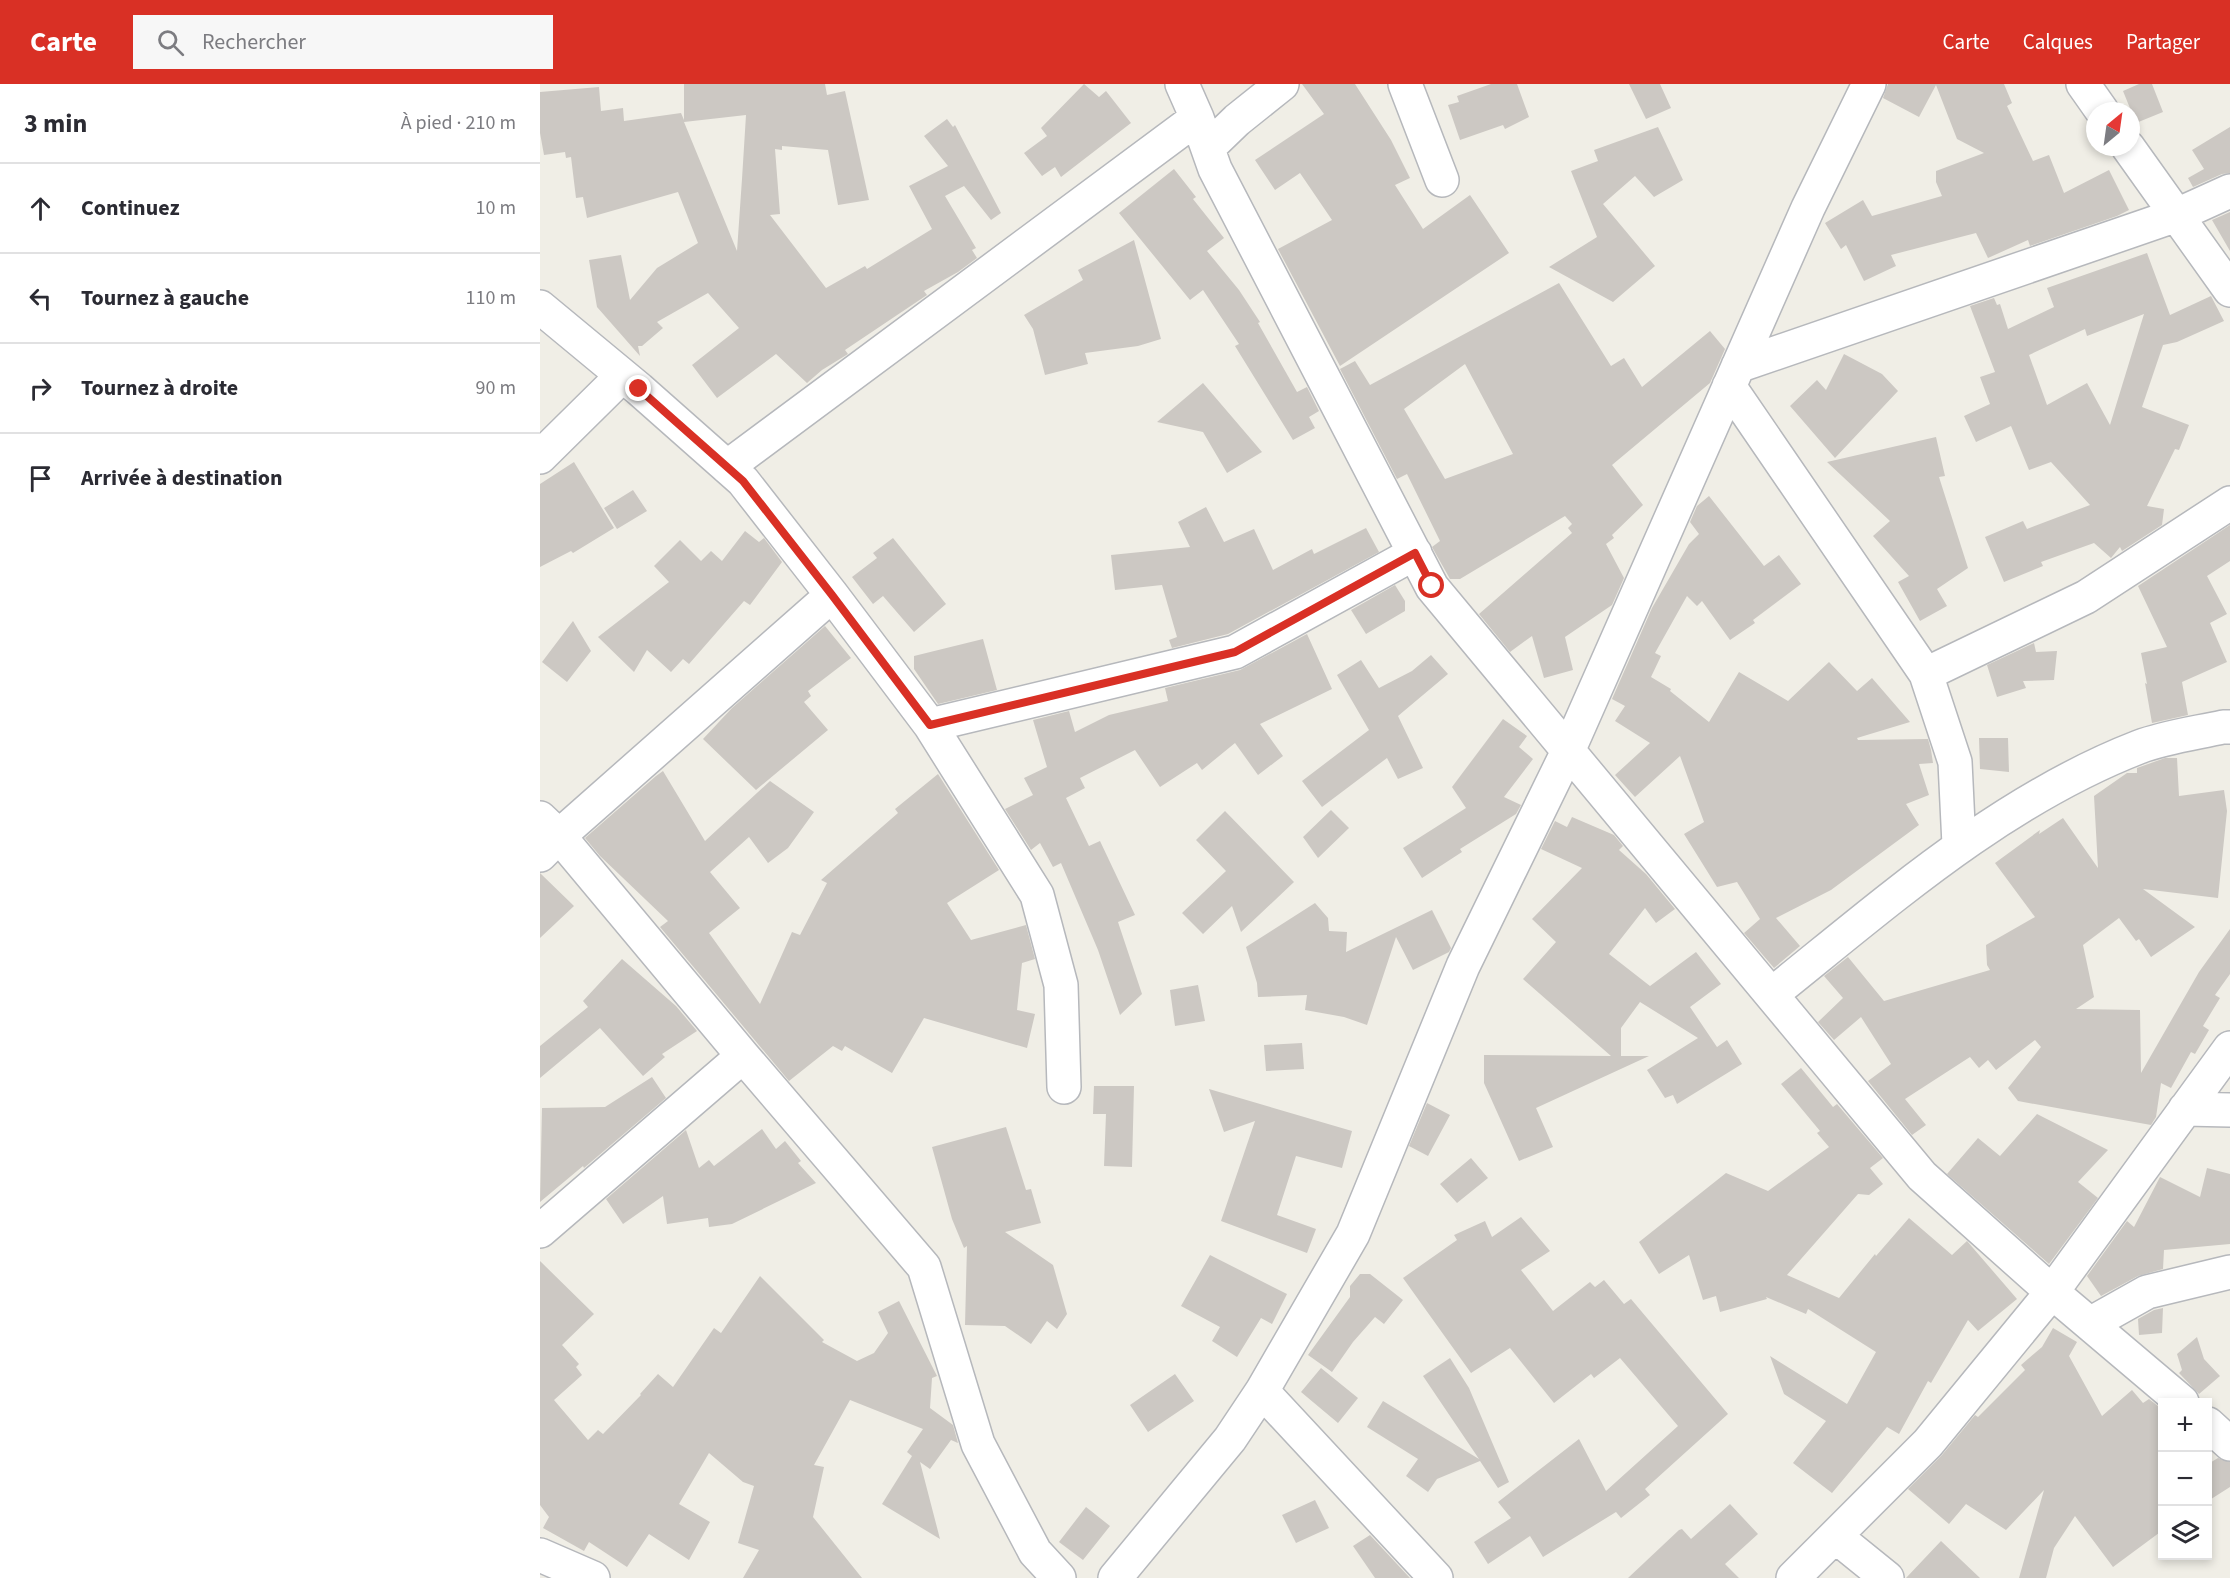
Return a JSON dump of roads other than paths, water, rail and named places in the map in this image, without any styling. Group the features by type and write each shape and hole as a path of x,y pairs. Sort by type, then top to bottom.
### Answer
{"street":[{"path":"1182,84 1215,169 1432,586 1922,1176 2052,1292 2177,1398"},
{"path":"727,467 1202,133 1237,120 1282,84"},
{"path":"1405,84 1442,180"},
{"path":"1115,1578 1230,1439 1262,1392 1353,1234 1463,966 1569,749 1808,208 1869,84"},
{"path":"2083,84 2096,102"},
{"path":"2134,156 2230,290"},
{"path":"1734,376 2177,215 2230,191"},
{"path":"540,307 743,481 930,725 1037,895 1061,985 1064,1088"},
{"path":"540,457 622,376"},
{"path":"1734,376 1926,674 1955,762 1959,846"},
{"path":"1926,674 2086,597 2230,503"},
{"path":"930,725 1235,652 1415,553"},
{"path":"832,595 546,836 743,1056 924,1267 978,1444 1035,1552 1059,1578"},
{"path":"1772,994 1959,846 2067,779 2141,746 2230,727"},
{"path":"1793,1578 1928,1443 2052,1292 2230,1048"},
{"path":"540,1231 743,1056"},
{"path":"2185,1109 2230,1110"},
{"path":"2090,1324 2147,1292 2230,1272"},
{"path":"1262,1392 1436,1578"},
{"path":"2212,1428 2230,1444"},
{"path":"1835,1536 1887,1578"},
{"path":"540,1555 593,1578"}]}
